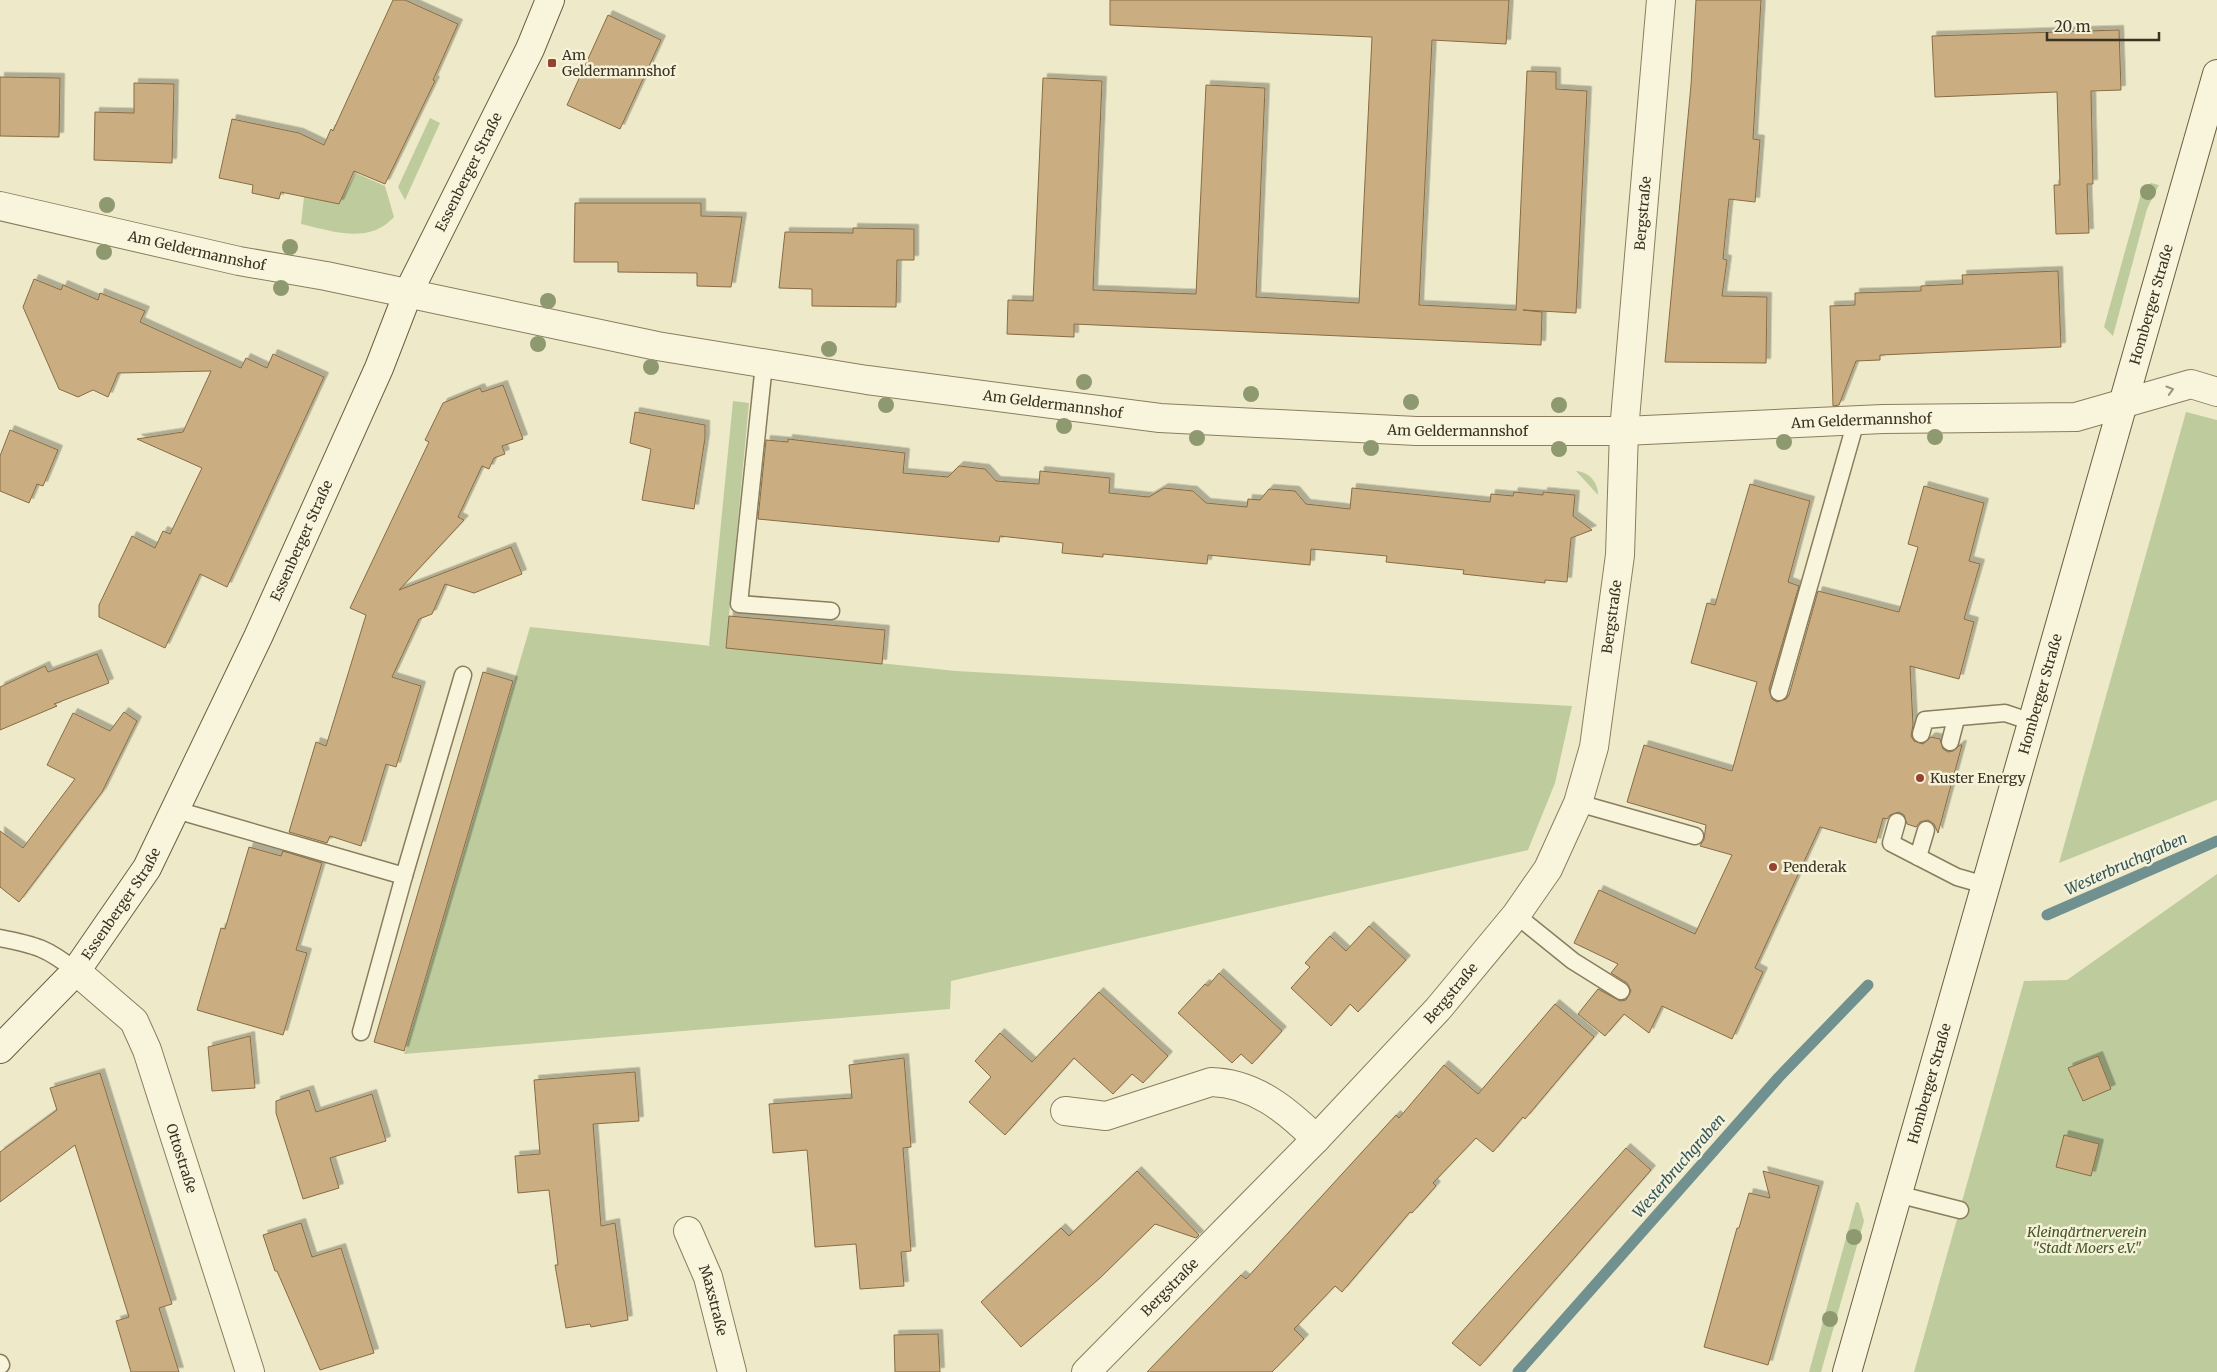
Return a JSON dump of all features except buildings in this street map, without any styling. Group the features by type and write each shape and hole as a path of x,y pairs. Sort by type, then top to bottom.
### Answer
{"street":[{"name":"Essenberger Straße","path":"0,1050 76,971 147,868 258,637 378,368 408,293 530,49 550,0"},
{"name":"Bergstraße","path":"1086,1372 1316,1139 1438,1010 1516,915 1548,869 1578,803 1594,747 1620,555 1624,431 1661,0"},
{"name":"Homberger Straße","path":"1847,1372 2217,74"},
{"name":"Am Geldermannshof","path":"0,206 239,261 408,293 658,346 867,380 1160,418 1416,431 1624,431 1856,421 2076,417 2191,384 2217,392"},
{"name":"Ottostraße","path":"76,971 134,1021 147,1050 250,1372"},
{"path":"1065,1111 1106,1116 1211,1082 1229,1083 1248,1088 1293,1116 1316,1139"},
{"name":"Maxstraße","path":"688,1231 708,1277 732,1372"}],"lane":[{"path":"764,364 739,604 831,611"},
{"path":"1779,692 1856,421"},
{"path":"361,1032 462,675"},
{"path":"1921,734 1925,720 2005,714 2032,722"},
{"path":"1950,742 1956,719"},
{"path":"1578,803 1695,836"},
{"path":"176,810 404,876"},
{"path":"1897,822 1891,843 1957,878 1985,885"},
{"path":"1918,857 1926,830"},
{"path":"1516,915 1572,961 1621,991"},
{"path":"0,938 38,945 53,953 76,971"},
{"path":"1897,1194 1960,1210"}],"green space":[{"path":"430,118 440,123 405,200 398,187"},
{"path":"356,173 385,186 394,217 384,226 373,231 350,234 301,224 304,197 339,204"},
{"path":"2151,183 2159,185 2147,209 2113,336 2104,327 2142,190"},
{"path":"733,401 749,403 726,647 956,671 1572,706 1555,783 1528,850 951,981 950,1009 404,1054 530,627 712,646 709,645"},
{"path":"2186,412 2217,420 2217,800 2059,863"},
{"path":"1576,471 1585,473 1592,479 1598,490 1598,495"},
{"name":"Kleingärtnerverein \"Stadt Moers e.V.\"","path":"2217,874 2217,1372 1914,1372 2024,981 2067,980"},
{"path":"1856,1202 1859,1203 1864,1221 1821,1372 1809,1372"}],"waterway":[{"name":"Westerbruchgraben","path":"2047,915 2217,841"},
{"name":"Westerbruchgraben","path":"1518,1372 1779,1077 1868,985"}],"place":[{"name":"Am Geldermannshof","path":"552,63"},
{"name":"Kuster Energy","path":"1920,778"},
{"name":"Penderak","path":"1773,867"}]}
